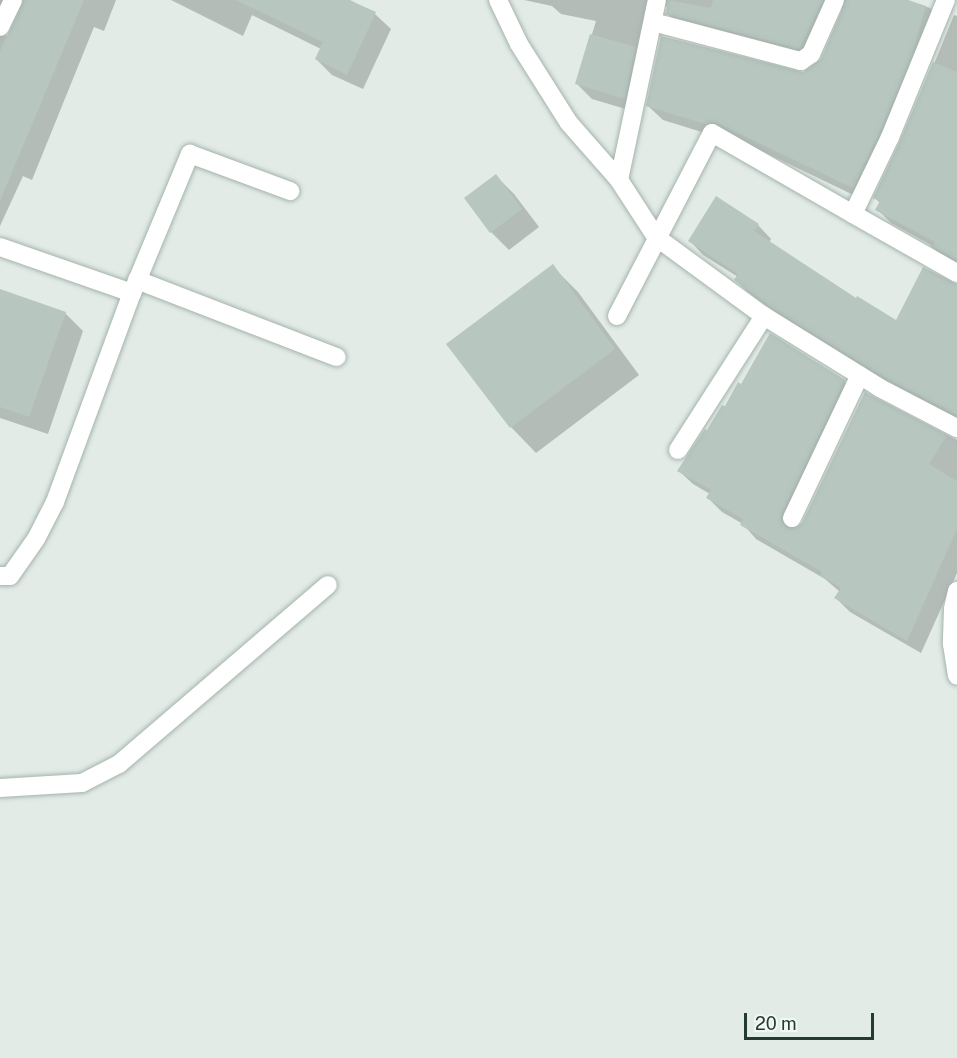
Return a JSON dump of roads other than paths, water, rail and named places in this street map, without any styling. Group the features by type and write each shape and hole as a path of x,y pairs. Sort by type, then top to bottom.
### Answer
{"street":[{"path":"0,27 13,0"},
{"path":"498,0 519,44 569,123 619,180 656,237 764,316 860,375 957,428"},
{"path":"619,180 657,0"},
{"path":"653,22 801,61 811,54 835,0"},
{"path":"853,214 890,137 946,0"},
{"path":"617,316 712,133 957,273"},
{"path":"0,576 10,576 36,539 55,502 134,287 190,154 290,191"},
{"path":"0,247 134,287 337,357"},
{"path":"678,450 764,316"},
{"path":"792,518 860,375"},
{"path":"0,788 82,783 119,764 328,585"},
{"path":"957,591 953,609 952,644 957,676"}]}
